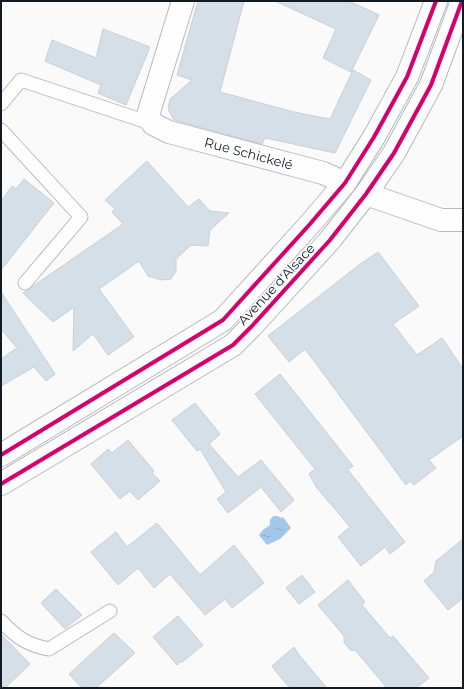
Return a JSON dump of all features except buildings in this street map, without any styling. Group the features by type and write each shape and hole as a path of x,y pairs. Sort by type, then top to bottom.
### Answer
{"main road":[{"path":"153,124 148,115 183,1"},
{"name":"Avenue d'Alsace","path":"1,455 223,320 345,184 374,137 407,77 436,1"},
{"name":"Avenue d'Alsace","path":"1,484 233,345 252,326 330,240 366,194 394,152 431,84 462,1"},
{"name":"Rue Schickelé","path":"153,124 169,132 323,173 345,184"},
{"path":"345,184 366,194 441,220 463,220"}],"lane":[{"name":"Rue Schickelé","path":"1,104 21,80 153,124"},
{"path":"1,130 81,217 25,283"},
{"path":"1,621 15,636 35,647 49,649 110,610"}],"water":[{"path":"273,516 283,517 291,528 280,539 267,545 259,535 270,525 270,520"}],"cycle path":[{"path":"1,455 223,320 345,183 374,137 407,77 436,1"},
{"path":"1,484 233,345 252,326 330,240 366,194 394,153 431,85 462,1"}]}
